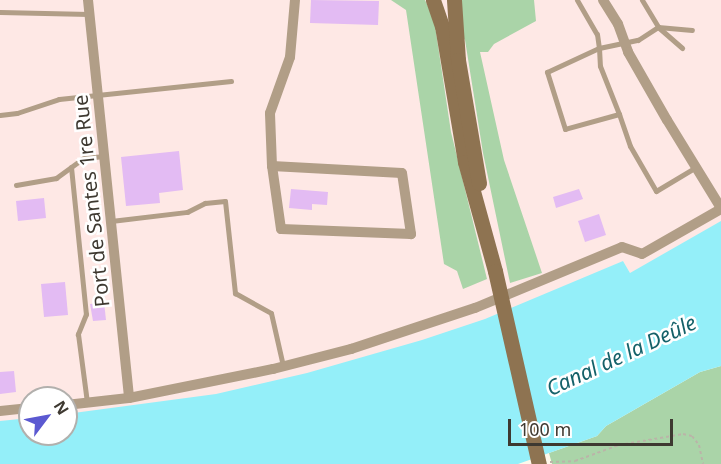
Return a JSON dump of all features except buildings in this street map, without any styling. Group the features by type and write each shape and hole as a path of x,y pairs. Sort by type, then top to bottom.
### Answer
{"main road":[{"path":"433,0 442,26 465,162 495,271 541,464"},
{"path":"454,0 454,32 461,80 495,271"}],"street":[{"name":"Port de Santes 1re Rue","path":"88,0 129,398"},
{"path":"272,166 402,173 411,234 281,229 272,166 270,113 290,57 295,0"},
{"path":"78,403 129,398 283,366 351,349 465,312 622,247 642,254 721,208 667,120 625,43 618,24 603,0"},
{"path":"0,411 18,409"}],"lane":[{"path":"577,0 597,34 600,66 630,146 656,191 696,167"},
{"path":"642,0 658,27 682,48"},
{"path":"0,12 89,14"},
{"path":"619,114 565,129 546,72 599,48 638,40 658,27 692,30"},
{"path":"0,115 17,113 59,99 231,81"},
{"path":"16,185 56,178 84,158 104,156"},
{"path":"71,167 86,314 78,334 87,402"},
{"path":"111,221 187,212 205,203 225,201 235,293 271,313 283,366"}],"path":[{"path":"541,464 574,461 619,445 683,434 692,436 699,445 703,464"}],"shaded area":[{"path":"0,0 721,0 721,303 630,273 623,261 488,322 188,416 78,434 78,386 18,386 18,444 0,447"}],"green space":[{"path":"391,0 425,0 434,19 451,132 487,279 463,289 457,271 444,264 406,10"},
{"path":"459,0 534,0 536,21 494,44 488,52 480,52 504,160 542,273 510,283 483,153 465,40 462,36"},
{"path":"721,366 721,464 552,464 549,453 597,436 606,426 700,372"}],"water":[{"name":"Canal de la Deûle","path":"721,221 721,366 700,372 606,426 597,436 518,464 0,464 0,421 18,419 18,446 78,446 78,412 216,394 307,373 422,340 485,319 623,261 630,273"}]}
